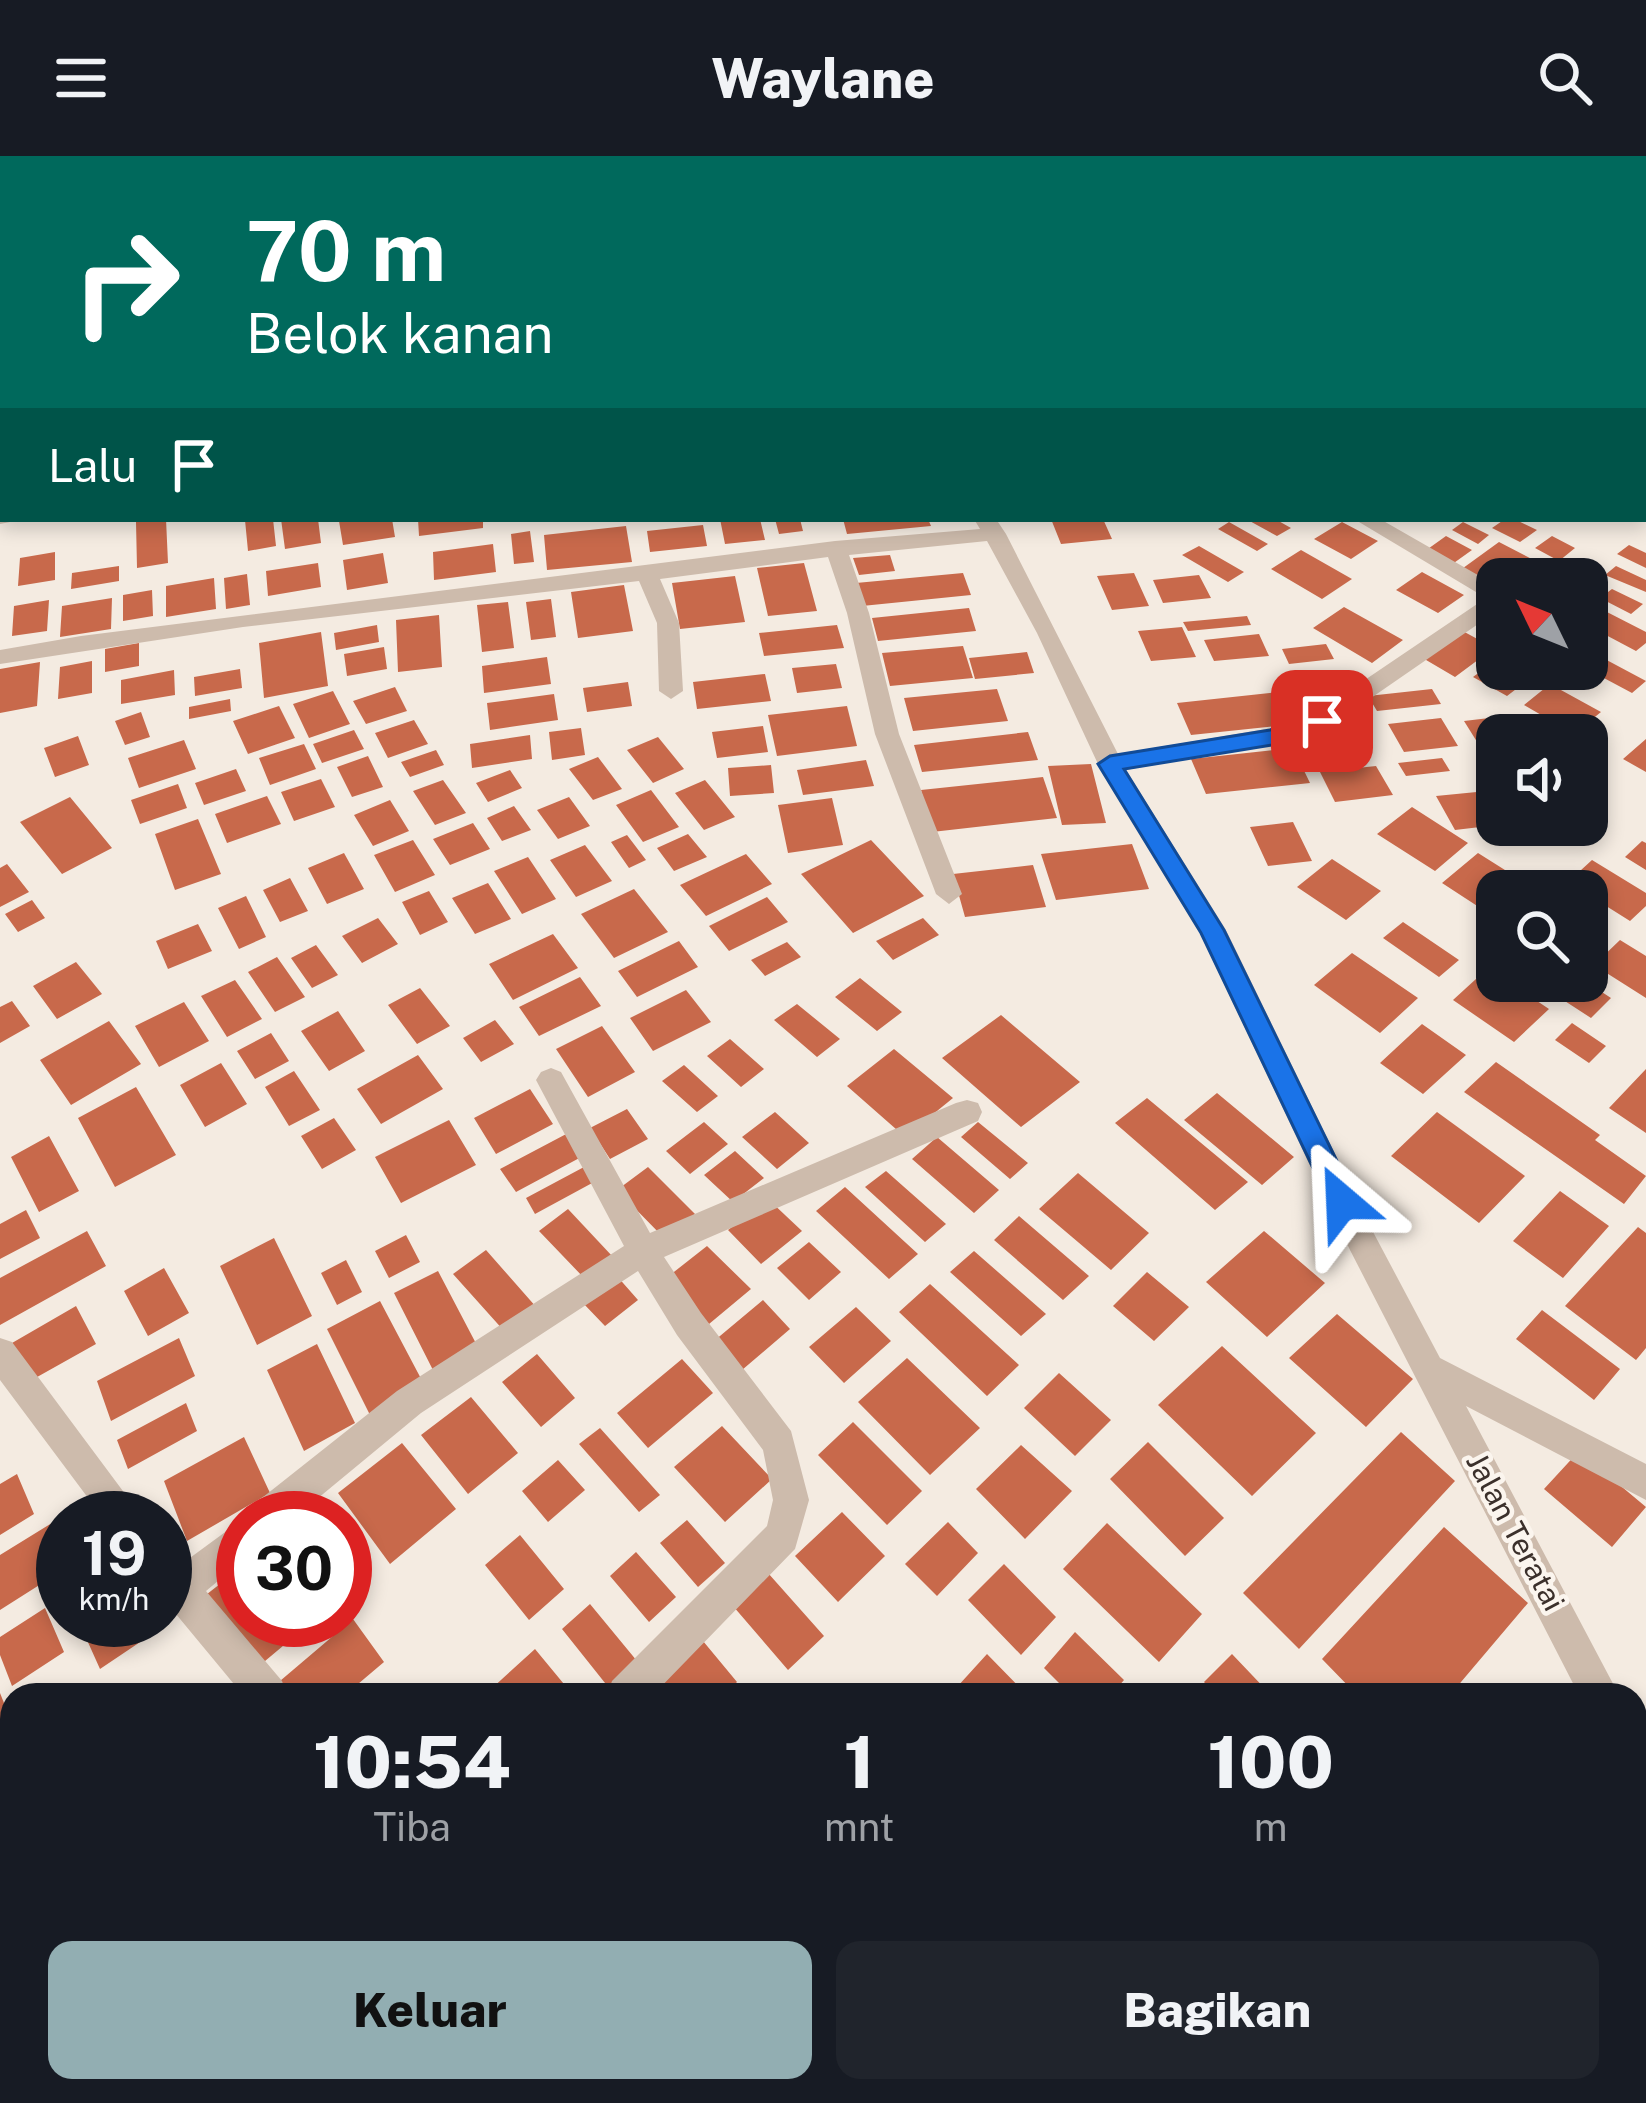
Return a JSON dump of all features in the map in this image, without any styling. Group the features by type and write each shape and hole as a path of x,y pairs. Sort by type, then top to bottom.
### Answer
{"street":[{"path":"1370,522 1476,585"},
{"path":"0,657 243,619 647,574 990,526"},
{"name":"Jalan Teratai","path":"990,526 1110,764 1212,930 1351,1220 1594,1683"},
{"path":"835,547 858,613 887,734 949,893"},
{"path":"647,574 668,623 671,691"},
{"path":"1110,764 1295,732 1322,721 1476,613"},
{"path":"551,1080 643,1251 689,1324 779,1443 791,1500 782,1536 638,1683"},
{"path":"299,1491 409,1402 643,1251 967,1112"},
{"path":"0,1353 105,1491"},
{"path":"1430,1369 1646,1483"},
{"path":"192,1604 258,1683"}],"building":[{"path":"136,522 166,522 168,563 137,568"},
{"path":"245,522 273,522 276,546 248,551"},
{"path":"281,522 318,522 321,543 285,549"},
{"path":"339,522 392,522 395,537 343,545"},
{"path":"418,522 483,522 483,528 419,536"},
{"path":"721,522 761,522 765,540 725,544"},
{"path":"776,522 801,522 803,531 779,534"},
{"path":"844,522 929,522 931,526 847,534"},
{"path":"1052,522 1104,522 1112,539 1061,544"},
{"path":"1229,522 1268,544 1257,551 1218,529"},
{"path":"1251,522 1280,522 1291,528 1277,536"},
{"path":"1342,522 1378,541 1351,559 1314,539"},
{"path":"1463,522 1489,535 1478,544 1452,530"},
{"path":"1501,522 1520,522 1537,530 1520,542 1492,528"},
{"path":"703,525 707,546 650,552 647,531"},
{"path":"626,526 632,562 547,570 544,535"},
{"path":"530,531 534,562 514,564 511,534"},
{"path":"1446,536 1472,550 1451,565 1425,551"},
{"path":"1552,536 1575,548 1563,558 1553,558 1535,548"},
{"path":"1499,542 1530,558 1477,558"},
{"path":"493,544 496,572 434,580 433,552"},
{"path":"1629,545 1646,553 1646,568 1617,554"},
{"path":"1199,546 1244,572 1228,582 1182,555"},
{"path":"1301,550 1352,579 1322,599 1271,569"},
{"path":"55,552 55,580 18,586 20,558"},
{"path":"383,553 388,583 347,590 343,560"},
{"path":"890,555 895,571 859,575 853,558"},
{"path":"1476,559 1476,580 1459,571"},
{"path":"318,563 321,587 268,596 266,571"},
{"path":"804,563 817,611 768,616 757,568"},
{"path":"119,566 119,581 71,589 72,573"},
{"path":"1616,566 1646,580 1646,592 1608,576"},
{"path":"1422,572 1464,595 1438,613 1396,590"},
{"path":"963,573 971,595 862,606 856,583"},
{"path":"1134,573 1149,606 1112,610 1097,576"},
{"path":"247,574 250,605 226,609 224,578"},
{"path":"1199,575 1211,598 1163,603 1153,580"},
{"path":"735,576 745,622 680,629 672,583"},
{"path":"214,578 216,609 166,617 166,586"},
{"path":"624,585 633,631 578,638 571,592"},
{"path":"1612,589 1643,604 1631,614 1608,602"},
{"path":"152,590 153,616 123,621 123,595"},
{"path":"112,598 111,629 60,637 62,606"},
{"path":"551,599 556,637 531,640 526,602"},
{"path":"49,600 47,631 12,636 14,606"},
{"path":"508,602 514,648 482,652 477,605"},
{"path":"1344,607 1403,640 1372,663 1313,628"},
{"path":"969,608 976,631 878,641 872,618"},
{"path":"1608,613 1646,632 1646,643 1636,651 1608,636"},
{"path":"439,615 442,667 398,672 396,620"},
{"path":"1247,616 1251,625 1188,631 1183,622"},
{"path":"377,625 379,642 336,650 334,633"},
{"path":"837,625 844,648 764,656 759,633"},
{"path":"1182,627 1196,657 1151,661 1138,631"},
{"path":"1459,629 1476,638 1476,661 1455,677 1421,657"},
{"path":"321,632 328,686 264,698 259,643"},
{"path":"1259,634 1269,656 1214,661 1204,640"},
{"path":"139,643 139,666 105,672 105,649"},
{"path":"1326,644 1334,659 1289,664 1282,649"},
{"path":"963,646 973,678 890,686 882,653"},
{"path":"384,647 387,669 347,676 344,654"},
{"path":"1027,652 1034,673 975,679 969,658"},
{"path":"547,657 551,684 484,693 482,666"},
{"path":"92,661 92,693 58,699 60,667"},
{"path":"1608,661 1646,681 1632,693 1608,680"},
{"path":"40,662 37,706 0,713 0,669"},
{"path":"836,664 842,688 797,693 792,668"},
{"path":"240,669 242,688 195,696 194,677"},
{"path":"174,670 175,695 121,704 121,680"},
{"path":"765,674 771,701 697,709 693,682"},
{"path":"628,682 632,706 587,712 583,688"},
{"path":"395,687 407,711 366,724 353,701"},
{"path":"997,689 1008,721 913,731 904,698"},
{"path":"1432,689 1441,704 1377,711 1368,696"},
{"path":"1543,690 1561,690 1601,712 1540,714 1524,705"},
{"path":"333,691 350,724 309,738 293,704"},
{"path":"1279,692 1295,724 1191,735 1177,703"},
{"path":"554,694 558,720 490,730 487,703"},
{"path":"230,699 231,711 189,719 189,707"},
{"path":"279,706 295,738 248,754 233,721"},
{"path":"847,706 857,746 777,756 768,715"},
{"path":"141,712 150,737 125,745 115,721"},
{"path":"1441,718 1458,746 1404,752 1388,724"},
{"path":"414,720 428,744 388,758 375,733"},
{"path":"1476,720 1476,740 1464,721"},
{"path":"763,726 768,752 717,758 712,732"},
{"path":"581,728 585,755 552,760 549,732"},
{"path":"354,730 364,749 322,763 313,744"},
{"path":"1028,732 1038,760 922,772 914,745"},
{"path":"530,735 532,759 472,768 470,744"},
{"path":"78,736 89,765 55,777 44,748"},
{"path":"658,737 684,769 653,783 627,750"},
{"path":"1646,739 1646,772 1623,759"},
{"path":"184,740 196,769 139,788 128,758"},
{"path":"304,744 316,769 270,785 259,758"},
{"path":"1293,748 1310,783 1206,794 1191,759"},
{"path":"436,750 444,765 410,777 401,762"},
{"path":"368,756 383,787 352,797 337,767"},
{"path":"598,757 622,789 593,800 569,769"},
{"path":"1442,758 1450,771 1406,776 1398,763"},
{"path":"866,760 874,786 803,795 797,770"},
{"path":"1091,764 1106,823 1062,825 1048,766"},
{"path":"771,765 774,793 730,796 728,768"},
{"path":"1376,766 1393,795 1335,802 1320,772"},
{"path":"236,769 246,791 204,805 195,783"},
{"path":"510,770 522,788 488,802 476,783"},
{"path":"1043,777 1057,818 932,832 921,790"},
{"path":"321,779 335,807 294,821 281,792"},
{"path":"443,780 466,813 435,825 413,791"},
{"path":"705,780 735,817 704,830 675,793"},
{"path":"178,784 187,808 140,824 131,800"},
{"path":"651,790 679,827 643,842 616,805"},
{"path":"1476,792 1476,828 1455,830 1436,796"},
{"path":"267,796 281,824 227,843 215,814"},
{"path":"70,797 112,848 62,874 20,822"},
{"path":"569,797 590,826 558,839 537,810"},
{"path":"832,798 843,845 788,853 778,805"},
{"path":"390,800 409,831 373,846 354,815"},
{"path":"514,806 531,830 502,841 487,818"},
{"path":"1412,807 1468,843 1435,871 1377,834"},
{"path":"198,819 221,874 175,890 155,834"},
{"path":"1293,822 1312,861 1268,866 1250,827"},
{"path":"473,823 490,849 450,865 433,839"},
{"path":"688,834 707,857 674,871 657,848"},
{"path":"627,835 646,860 629,868 611,842"},
{"path":"413,840 435,875 395,892 374,855"},
{"path":"871,840 924,896 853,933 801,874"},
{"path":"1642,841 1646,843 1646,870 1625,857"},
{"path":"1132,844 1149,889 1056,900 1041,854"},
{"path":"585,845 612,881 576,897 550,860"},
{"path":"344,853 364,889 327,904 308,868"},
{"path":"1478,853 1505,870 1476,870 1476,905 1442,883"},
{"path":"746,854 772,884 706,916 680,885"},
{"path":"528,857 556,899 522,914 494,871"},
{"path":"1332,859 1381,891 1346,920 1297,887"},
{"path":"1592,860 1646,893 1646,906 1630,921 1608,907 1608,870 1581,870"},
{"path":"7,864 29,892 0,907 0,868"},
{"path":"1033,865 1046,907 965,917 953,874"},
{"path":"290,878 308,911 280,922 263,890"},
{"path":"488,883 511,919 475,934 452,898"},
{"path":"634,889 668,932 614,958 581,914"},
{"path":"429,891 448,922 420,935 402,902"},
{"path":"246,896 266,937 239,949 218,908"},
{"path":"767,897 788,922 729,951 709,926"},
{"path":"32,900 45,918 18,932 5,914"},
{"path":"378,918 398,944 362,963 342,936"},
{"path":"923,918 939,935 893,960 876,941"},
{"path":"1403,922 1459,960 1439,977 1383,938"},
{"path":"198,924 212,951 168,969 156,941"},
{"path":"553,934 578,968 513,1000 489,964"},
{"path":"1620,940 1646,956 1646,998 1608,974 1608,952"},
{"path":"679,941 698,967 637,997 618,971"},
{"path":"787,942 801,957 765,976 751,960"},
{"path":"316,945 338,975 312,988 291,958"},
{"path":"1352,953 1418,998 1380,1033 1314,985"},
{"path":"277,957 305,997 275,1012 248,972"},
{"path":"76,962 102,994 57,1019 33,986"},
{"path":"580,977 601,1006 539,1036 519,1007"},
{"path":"860,978 902,1012 877,1031 835,997"},
{"path":"1476,979 1476,1002 1538,1002 1549,1009 1514,1042 1453,1000"},
{"path":"235,980 262,1019 227,1037 201,996"},
{"path":"420,988 450,1026 417,1044 388,1005"},
{"path":"686,990 711,1022 653,1051 630,1018"},
{"path":"12,1001 30,1026 0,1043 0,1007"},
{"path":"184,1002 209,1041 159,1067 135,1026"},
{"path":"1566,1002 1607,1002 1591,1018"},
{"path":"797,1004 840,1039 817,1057 774,1020"},
{"path":"338,1011 365,1051 329,1071 301,1031"},
{"path":"1001,1015 1080,1082 1021,1127 942,1058"},
{"path":"495,1020 514,1044 481,1062 463,1038"},
{"path":"109,1021 141,1064 71,1105 40,1060"},
{"path":"1572,1023 1606,1046 1589,1063 1555,1040"},
{"path":"1422,1024 1466,1055 1423,1094 1380,1063"},
{"path":"602,1026 635,1072 588,1097 556,1049"},
{"path":"271,1033 289,1061 255,1079 237,1051"},
{"path":"730,1039 764,1069 741,1087 707,1056"},
{"path":"894,1049 953,1098 905,1137 847,1086"},
{"path":"418,1055 443,1089 381,1124 357,1089"},
{"path":"1496,1062 1600,1135 1595,1140 1646,1176 1624,1204 1464,1092"},
{"path":"221,1063 247,1104 205,1127 180,1085"},
{"path":"684,1065 718,1096 697,1112 662,1081"},
{"path":"1646,1069 1646,1133 1609,1108"},
{"path":"294,1071 320,1110 289,1126 265,1087"},
{"path":"136,1087 176,1155 115,1187 78,1118"},
{"path":"530,1089 553,1124 496,1154 474,1118"},
{"path":"1217,1093 1294,1157 1262,1185 1184,1120"},
{"path":"1147,1098 1248,1182 1215,1210 1115,1123"},
{"path":"627,1109 648,1139 610,1159 590,1128"},
{"path":"775,1112 809,1143 777,1169 742,1137"},
{"path":"1437,1112 1525,1176 1479,1223 1391,1156"},
{"path":"334,1118 356,1150 322,1169 301,1136"},
{"path":"449,1120 476,1165 401,1203 375,1157"},
{"path":"704,1122 728,1144 690,1174 666,1151"},
{"path":"978,1122 1028,1163 1010,1179 961,1137"},
{"path":"570,1132 585,1155 516,1192 500,1169"},
{"path":"49,1136 79,1191 39,1212 11,1157"},
{"path":"937,1137 999,1190 974,1213 912,1159"},
{"path":"735,1151 764,1178 733,1202 704,1175"},
{"path":"584,1167 594,1182 535,1214 526,1198"},
{"path":"648,1167 695,1214 665,1239 617,1190"},
{"path":"886,1171 946,1224 925,1242 865,1187"},
{"path":"1078,1173 1149,1233 1111,1270 1039,1209"},
{"path":"845,1187 918,1254 889,1279 816,1211"},
{"path":"1560,1191 1609,1226 1563,1278 1513,1241"},
{"path":"768,1199 802,1231 761,1264 728,1230"},
{"path":"568,1209 613,1257 585,1279 539,1231"},
{"path":"26,1210 40,1238 0,1259 0,1224"},
{"path":"1019,1216 1089,1276 1063,1300 994,1240"},
{"path":"1638,1227 1646,1233 1646,1348 1636,1360 1565,1306"},
{"path":"87,1231 106,1266 0,1325 0,1278"},
{"path":"1264,1231 1325,1283 1267,1337 1206,1282"},
{"path":"406,1235 420,1262 389,1278 375,1251"},
{"path":"274,1238 312,1316 257,1345 220,1266"},
{"path":"809,1242 841,1272 809,1300 777,1268"},
{"path":"707,1246 751,1289 709,1324 665,1279"},
{"path":"486,1250 537,1308 505,1332 453,1274"},
{"path":"974,1251 1046,1314 1021,1336 950,1272"},
{"path":"346,1260 362,1292 337,1305 321,1273"},
{"path":"164,1268 189,1313 148,1336 124,1291"},
{"path":"438,1271 481,1353 436,1376 394,1293"},
{"path":"1147,1272 1189,1307 1154,1341 1113,1306"},
{"path":"616,1275 638,1300 605,1326 582,1302"},
{"path":"930,1284 1019,1365 987,1396 899,1312"},
{"path":"763,1300 790,1329 742,1370 714,1341"},
{"path":"380,1301 427,1390 373,1421 327,1329"},
{"path":"76,1306 96,1344 30,1381 12,1343"},
{"path":"856,1307 891,1341 844,1383 809,1347"},
{"path":"1542,1310 1620,1369 1594,1400 1516,1339"},
{"path":"1337,1314 1413,1379 1366,1427 1289,1358"},
{"path":"179,1338 195,1376 111,1421 97,1381"},
{"path":"317,1344 355,1423 304,1451 267,1370"},
{"path":"1222,1346 1316,1433 1252,1496 1158,1405"},
{"path":"537,1354 575,1398 541,1427 502,1382"},
{"path":"907,1358 980,1428 930,1475 858,1402"},
{"path":"682,1359 713,1393 648,1448 617,1413"},
{"path":"1059,1373 1111,1420 1075,1456 1024,1408"},
{"path":"471,1397 518,1453 468,1494 421,1435"},
{"path":"186,1403 197,1431 128,1469 117,1440"},
{"path":"853,1422 922,1491 887,1525 818,1455"},
{"path":"722,1426 772,1479 725,1522 674,1467"},
{"path":"600,1428 660,1495 639,1512 579,1444"},
{"path":"1401,1432 1455,1481 1299,1649 1243,1593"},
{"path":"244,1437 269,1491 216,1491 216,1524 192,1538 192,1491 168,1491 164,1481"},
{"path":"1148,1442 1224,1518 1185,1556 1110,1479"},
{"path":"402,1443 456,1509 390,1564 372,1539 372,1491 341,1491"},
{"path":"1021,1445 1072,1491 1025,1539 976,1489"},
{"path":"1579,1451 1646,1507 1612,1547 1544,1489"},
{"path":"558,1460 585,1490 548,1522 522,1491"},
{"path":"17,1474 34,1514 0,1535 0,1484"},
{"path":"842,1512 885,1556 838,1602 795,1556"},
{"path":"687,1520 725,1563 698,1587 660,1543"},
{"path":"948,1522 978,1553 937,1596 905,1564"},
{"path":"1107,1523 1202,1614 1159,1662 1063,1569"},
{"path":"1444,1527 1528,1603 1460,1683 1345,1683 1322,1659"},
{"path":"36,1533 36,1587 0,1610 0,1555"},
{"path":"520,1535 564,1589 529,1620 485,1565"},
{"path":"636,1552 676,1597 649,1622 610,1576"},
{"path":"1004,1564 1056,1617 1021,1655 968,1600"},
{"path":"768,1573 824,1636 788,1670 733,1606"},
{"path":"216,1587 216,1619 202,1598"},
{"path":"590,1604 637,1661 614,1683 605,1683 562,1629"},
{"path":"36,1614 36,1647 62,1647 64,1652 17,1683 11,1683 0,1655 0,1637"},
{"path":"1075,1632 1124,1680 1059,1683 1044,1668"},
{"path":"703,1641 737,1682 736,1683 657,1683"},
{"path":"372,1645 384,1662 359,1683 281,1683 320,1647"},
{"path":"90,1647 133,1647 100,1669"},
{"path":"235,1647 282,1647 252,1672"},
{"path":"535,1649 563,1683 498,1683"},
{"path":"987,1654 1015,1683 961,1683"},
{"path":"1232,1654 1260,1683 1205,1683"}],"route":[{"path":"1322,721 1272,737 1110,764 1212,930 1342,1202"}]}
